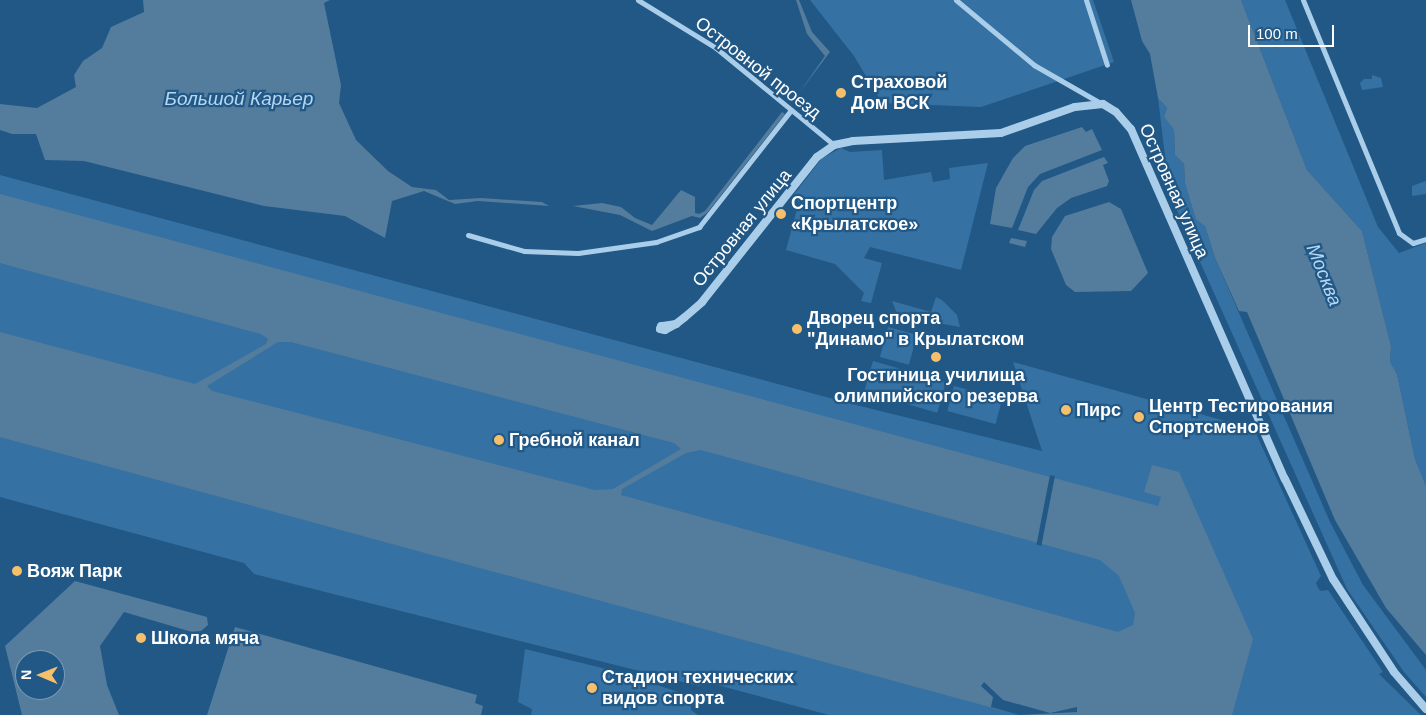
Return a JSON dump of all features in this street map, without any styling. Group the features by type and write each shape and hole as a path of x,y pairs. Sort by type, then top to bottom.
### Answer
{"street":[{"name":"Островной проезд","path":"638,0 716,48 834,145"},
{"path":"956,0 1034,65 1103,104"},
{"path":"1086,0 1107,65"},
{"path":"1303,0 1399,233 1413,243 1426,239"},
{"name":"Островная улица","path":"665,330 676,324 702,302 817,157 834,145 852,141 1001,133 1075,107 1090,103 1103,104 1123,119 1139,145 1314,543 1350,607 1394,672 1426,709"},
{"path":"1120,109 1123,119"},
{"path":"468,235 524,251 578,253 656,242 700,227 791,110"}],"shaded area":[{"path":"810,0 1093,0 1114,62 981,107 882,103 854,56"},
{"path":"1241,0 1285,0 1378,227 1399,253 1426,243 1426,486 1415,459 1397,374 1390,362 1391,346 1362,231 1307,170"},
{"path":"1372,75 1381,78 1383,87 1362,90 1360,83 1364,79 1372,79"},
{"path":"1158,98 1167,108 1164,117 1174,130 1175,155 1184,164 1185,183 1205,226 1215,258 1330,522 1363,585 1426,670 1426,697 1404,672 1347,589 1205,273 1164,181 1166,164"},
{"path":"841,148 850,152 882,150 884,180 931,172 933,182 950,179 949,168 988,163 961,270 870,247 864,258 882,263 871,303 861,301 864,293 835,264 786,250 799,202 792,197 822,158"},
{"name":"Гребной канал","path":"0,175 852,404 1042,451 1013,362 1254,429 1321,576 1316,583 1318,588 1321,591 1328,590 1383,672 1379,674 1421,715 829,715 710,683 699,686 254,574 244,563 0,497"},
{"path":"1426,181 1426,194 1412,196 1412,186"},
{"path":"936,297 942,300 957,315 960,327 898,316 892,301 931,312"},
{"path":"888,327 917,335 909,365 880,357"},
{"path":"873,361 946,382 937,413 864,392"},
{"path":"954,386 1002,399 996,424 947,411"},
{"name":"Стадион технических видов спорта","path":"525,649 610,670 691,696 691,710 698,715 531,715 532,709 518,702"}],"water":[{"name":"Большой Карьер","path":"143,0 330,0 324,3 341,85 339,103 356,140 388,171 412,187 436,190 449,200 481,198 542,202 549,206 478,201 455,204 424,191 392,201 385,238 345,216 264,206 84,161 45,160 36,134 12,134 0,130 0,104 37,108 76,87 74,75 83,61 102,48 111,27 144,12"},
{"path":"796,0 799,0 812,32 830,52 799,93 825,56 807,34"},
{"name":"Москва","path":"1131,0 1241,0 1307,170 1362,231 1391,346 1390,362 1397,374 1415,459 1426,486 1426,655 1386,608 1335,520 1247,312 1239,311 1215,258 1205,226 1196,219 1185,183 1184,164 1175,155 1174,130 1164,117 1167,108 1158,98 1150,54 1142,41"},
{"path":"782,112 785,114 707,213 700,218 692,216 652,231 620,215 573,206 602,203 621,207 635,218 652,225 681,190 695,197 695,213 699,214 705,211"},
{"path":"1082,127 1086,132 1092,129 1102,150 1040,174 1028,187 1012,228 990,224 996,188 1013,158 1025,146"},
{"path":"1104,157 1108,163 1103,165 1109,181 1107,186 1071,198 1057,208 1036,234 1018,230 1034,190 1042,181"},
{"name":"Гребной канал","path":"0,194 1158,506 1161,497 1144,492 1152,465 1179,472 1253,639 1232,715 1019,715 0,437 0,332 195,384 266,344 268,339 261,334 0,263","holes":["278,342 291,342 674,443 681,449 613,489 595,490 212,391 207,386","701,450 1100,560 1119,576 1135,613 1133,625 1118,632 621,495 622,489 686,453"]},
{"path":"1109,202 1121,209 1148,273 1131,291 1075,292 1066,285 1051,249 1052,237 1065,216"},
{"path":"1011,238 1027,241 1025,247 1009,243"},
{"path":"75,581 207,617 208,625 201,631 192,632 124,612 100,646 107,685 119,715 22,715 18,700 65,700 65,650 15,650 15,687 5,646"},
{"path":"235,627 477,695 475,703 483,706 481,715 207,715"}],"pier":[{"path":"1050,475 1055,476 1041,546 1036,545"},
{"path":"984,682 1003,700 1050,713 1077,707 1077,712 1019,715 991,707 993,697 981,686"}],"place":[{"name":"Страховой Дом ВСК","path":"841,93"},
{"name":"Спортцентр «Крылатское»","path":"781,214"},
{"name":"Дворец спорта \"Динамо\" в Крылатском","path":"797,329"},
{"name":"Гостиница училища олимпийского резерва","path":"936,357"},
{"name":"Пирс","path":"1066,410"},
{"name":"Центр Тестирования Спортсменов","path":"1139,417"},
{"name":"Гребной канал","path":"499,440"},
{"name":"Вояж Парк","path":"17,571"},
{"name":"Школа мяча","path":"141,638"},
{"name":"Стадион технических видов спорта","path":"592,688"}]}
